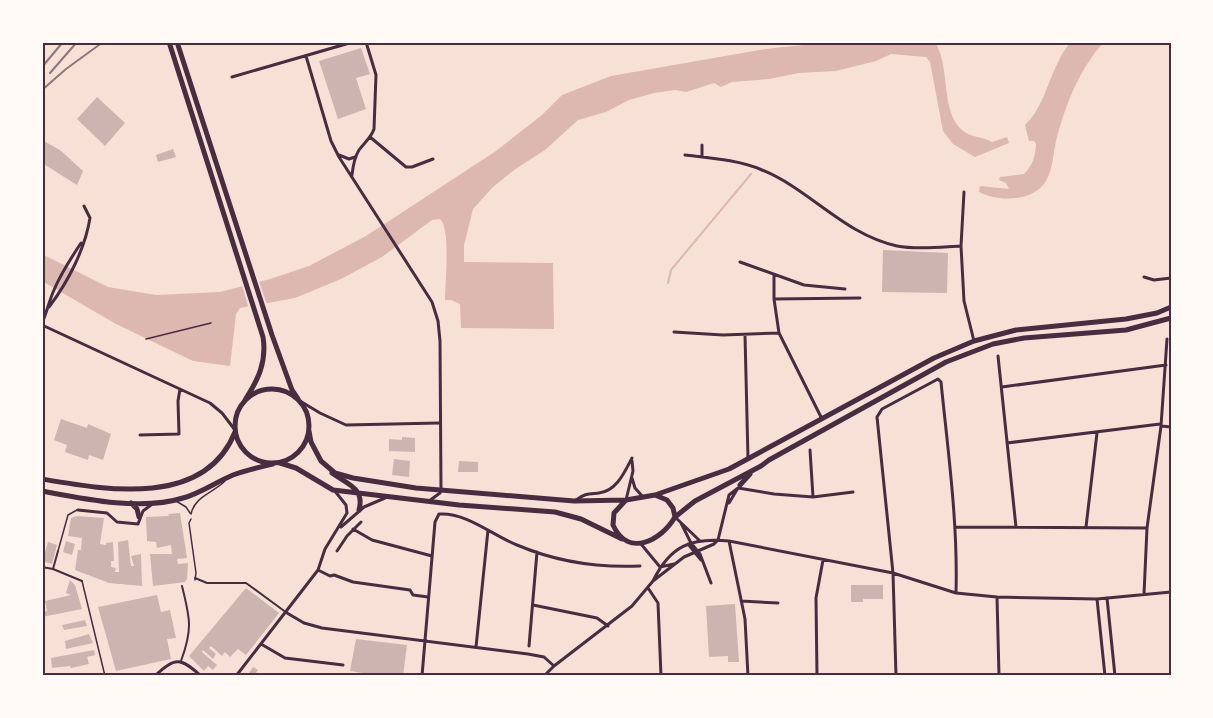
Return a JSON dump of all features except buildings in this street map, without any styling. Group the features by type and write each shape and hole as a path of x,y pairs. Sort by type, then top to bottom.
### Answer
{"highway":[{"path":"42,479 118,488 164,487 190,478 217,462 227,450 235,431 239,409 262,370 263,337 169,42"},
{"path":"177,42 272,335 292,390 308,415 314,450 333,474 355,487 359,494 359,510"},
{"path":"327,468 334,472 378,483 441,490 575,501 626,500 655,495 709,477 748,459 934,357 974,341 1016,330 1126,319 1157,313 1171,307"},
{"path":"235,431 246,453 261,462 276,463 308,475 333,490 428,502 555,512 581,519 627,542 640,544 660,534 675,517 695,501 946,362 985,347 1024,338 1126,330 1171,318"},
{"path":"245,400 259,391 276,389 291,394 299,400"},
{"path":"42,491 74,497 128,502 174,500 199,492 234,474 291,459 300,452 309,431"},
{"path":"739,487 743,480 761,466"},
{"path":"655,495 667,500 674,508 675,517"},
{"path":"626,500 614,513 613,525 627,542"},
{"path":"128,502 136,507 140,517"}],"street":[{"path":"232,77 353,42"},
{"path":"352,175 356,156 374,129 376,75 366,42"},
{"path":"306,56 337,154 432,302 438,321 441,490 428,502"},
{"path":"370,137 406,166 433,159"},
{"path":"702,145 702,157"},
{"path":"337,154 349,159 356,156"},
{"path":"686,155 750,166 773,175 851,229 876,239 899,246 961,246"},
{"path":"964,192 961,246 964,303 974,341"},
{"path":"49,307 73,267 85,236 90,218 84,206"},
{"path":"85,236 53,291 42,324 216,407 235,431"},
{"path":"740,262 804,285 845,289"},
{"path":"774,275 774,299 779,333 822,419"},
{"path":"1144,277 1154,280 1171,278"},
{"path":"774,299 860,298"},
{"path":"674,332 745,335 779,333"},
{"path":"745,335 748,459"},
{"path":"1144,595 1147,528 1161,425 1167,339"},
{"path":"998,356 1016,527"},
{"path":"1002,387 1166,365"},
{"path":"896,676 893,573 877,417 882,409 940,380 955,527 956,593"},
{"path":"140,435 179,434 180,389"},
{"path":"299,400 338,422 353,426 440,423"},
{"path":"1007,443 1161,425 1171,427"},
{"path":"1086,527 1097,433"},
{"path":"810,450 813,496"},
{"path":"575,501 588,492 600,493 614,487 632,459 635,488 643,497"},
{"path":"626,500 632,476"},
{"path":"653,581 675,563 718,540 730,493 739,487 774,494 813,496 853,492"},
{"path":"236,676 318,570 325,549 345,519 347,509 342,499 333,490"},
{"path":"336,533 359,510 387,497"},
{"path":"78,510 107,513 117,522 137,524 148,507 158,502"},
{"path":"422,676 435,522 439,514 452,516 513,544 586,565 640,566"},
{"path":"675,517 699,540"},
{"path":"337,551 361,522"},
{"path":"681,523 711,583"},
{"path":"955,527 1147,528"},
{"path":"353,529 372,540 432,556"},
{"path":"476,647 488,531"},
{"path":"544,676 632,606 648,588 668,557 689,543 699,540 729,541 893,573 956,593 997,597 1097,599 1171,592"},
{"path":"729,541 746,635 748,676"},
{"path":"640,544 660,567"},
{"path":"53,569 58,551"},
{"path":"529,646 537,552"},
{"path":"817,676 816,598 823,560"},
{"path":"660,567 675,563"},
{"path":"42,567 82,581"},
{"path":"318,570 353,582 410,590 413,595 428,597"},
{"path":"195,579 207,583 246,584 287,613 314,627 544,657 554,666"},
{"path":"182,586 190,618 190,637 182,661"},
{"path":"648,588 658,603 661,676"},
{"path":"997,597 999,676"},
{"path":"1107,598 1115,676"},
{"path":"1097,599 1105,676"},
{"path":"741,601 778,603"},
{"path":"533,606 597,618 608,626"},
{"path":"261,644 285,658 343,665"},
{"path":"155,676 171,663 182,661 201,676"}],"lane":[{"path":"174,500 191,514 199,498 216,490 234,474"},
{"path":"58,551 68,515 78,510"},
{"path":"191,519 189,523 195,579"},
{"path":"82,581 105,676"}],"path":[{"path":"146,339 211,322"}],"shaded area":[{"path":"832,42 935,42 943,64 948,100 955,122 969,134 992,142 1007,137 1009,143 975,157 953,144 943,131 930,62 926,57 891,54 876,61 836,71 799,73 769,79 732,82 721,87 714,83 686,92 675,90 654,93 629,100 606,112 578,120 545,150 493,187 473,209 464,245 464,262 553,263 554,329 461,328 460,304 445,300 446,245 440,219 432,220 382,257 341,279 295,298 240,308 236,314 230,366 193,361 116,324 42,281 42,254 108,287 156,295 220,292 270,279 309,266 366,236 496,151 542,115 562,95 611,76 766,49"},
{"path":"1071,42 1104,42 1087,64 1069,101 1046,181 1033,193 1015,198 996,197 979,192 980,186 1009,189 1006,183 999,180 1000,177 1024,174 1030,167 1036,144 1034,141 1029,141 1025,125 1039,106 1058,62"}],"pier":[{"path":"258,278 267,305 249,309 241,282"}],"waterway":[{"path":"668,283 671,270 751,174"}],"railway":[{"path":"42,67 63,42"},
{"path":"50,73 77,42"},
{"path":"42,90 103,42"}]}
